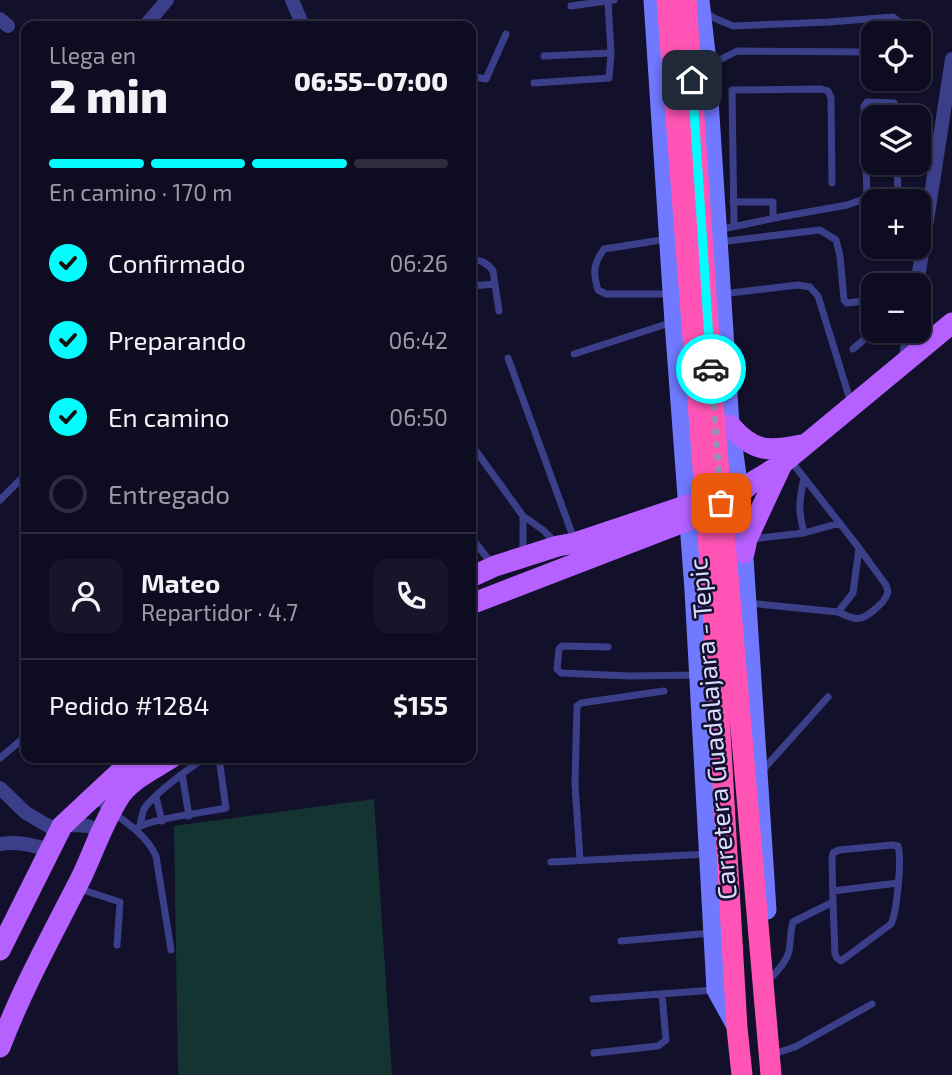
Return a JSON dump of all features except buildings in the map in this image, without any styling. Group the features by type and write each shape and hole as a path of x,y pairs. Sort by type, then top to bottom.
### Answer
{"highway":[{"name":"Carretera Guadalajara - Tepic","path":"667,0 719,577 771,1065"},
{"name":"Carretera Guadalajara - Tepic","path":"695,2 707,427"},
{"name":"Carretera Guadalajara - Tepic","path":"719,577 737,1028 742,1075"}],"main road":[{"path":"653,0 674,321 707,427 744,485 747,596 769,953 762,981"},
{"path":"695,2 707,66 723,233 722,295 707,427 688,512 716,990 737,1028"},
{"path":"476,602 688,512 744,485 791,456 952,323"},
{"path":"707,427 752,445 791,456"},
{"path":"746,546 791,456"},
{"path":"476,575 495,566 567,544 688,512"},
{"path":"694,590 708,570 721,565 739,573 747,596"},
{"path":"0,950 62,826 130,763"},
{"path":"0,1047 10,1020 120,796 130,785 176,766"}],"street":[{"path":"149,21 167,0"},
{"path":"292,0 300,21"},
{"path":"919,273 952,59"},
{"path":"905,363 908,343"},
{"path":"0,788 26,813 50,827 88,826 106,822"},
{"path":"0,844 8,842 49,850"}],"lane":[{"path":"571,6 614,0"},
{"path":"534,83 609,78 611,53 608,1"},
{"path":"695,2 713,18 733,26 893,17 898,21"},
{"path":"476,77 486,79 506,34"},
{"path":"707,66 737,51 861,52"},
{"path":"544,57 611,53"},
{"path":"709,89 828,91 831,98 832,183"},
{"path":"723,233 733,202 732,90"},
{"path":"865,105 867,102 894,105"},
{"path":"723,233 773,218 861,200"},
{"path":"733,202 772,202 773,218"},
{"path":"723,233 820,230 836,240 844,300 847,303 861,301"},
{"path":"669,239 604,249 596,259 594,277 598,290 606,294 672,294"},
{"path":"476,260 490,266 493,271 499,311"},
{"path":"476,286 495,284"},
{"path":"722,295 798,285 810,287 818,296 852,406"},
{"path":"574,354 674,321"},
{"path":"853,349 861,342"},
{"path":"508,358 567,544"},
{"path":"476,451 523,516 567,544"},
{"path":"747,596 838,612 851,618 864,618 885,601 888,592 886,585 804,478 791,456"},
{"path":"804,478 799,503 804,533"},
{"path":"0,500 21,479"},
{"path":"521,559 523,516"},
{"path":"746,546 840,523"},
{"path":"476,543 495,566"},
{"path":"838,612 853,593 859,548"},
{"path":"608,648 562,646 559,649 557,669 561,673 575,674 699,675"},
{"path":"580,860 575,783 578,706 581,703 664,691"},
{"path":"758,775 828,696"},
{"path":"0,758 21,740"},
{"path":"93,798 106,822 137,827 226,808 220,763"},
{"path":"137,827 144,810 176,766"},
{"path":"176,766 189,816"},
{"path":"156,797 162,821"},
{"path":"137,827 152,846 156,856 171,950"},
{"path":"898,846 898,883 891,924 841,961 837,958 833,853 839,850 898,846"},
{"path":"551,862 709,854"},
{"path":"833,891 898,883"},
{"path":"76,887 120,902 117,945"},
{"path":"762,981 780,968 788,955 793,922 833,902"},
{"path":"621,941 713,933"},
{"path":"593,999 716,990"},
{"path":"594,1053 658,1046 666,1040 662,995"},
{"path":"771,1065 795,1047 872,1004"}],"green space":[{"path":"374,799 392,1075 178,1075 174,826"}],"way so far":[{"path":"711,369 721,503"}],"route":[{"path":"692,80 711,369"}]}
